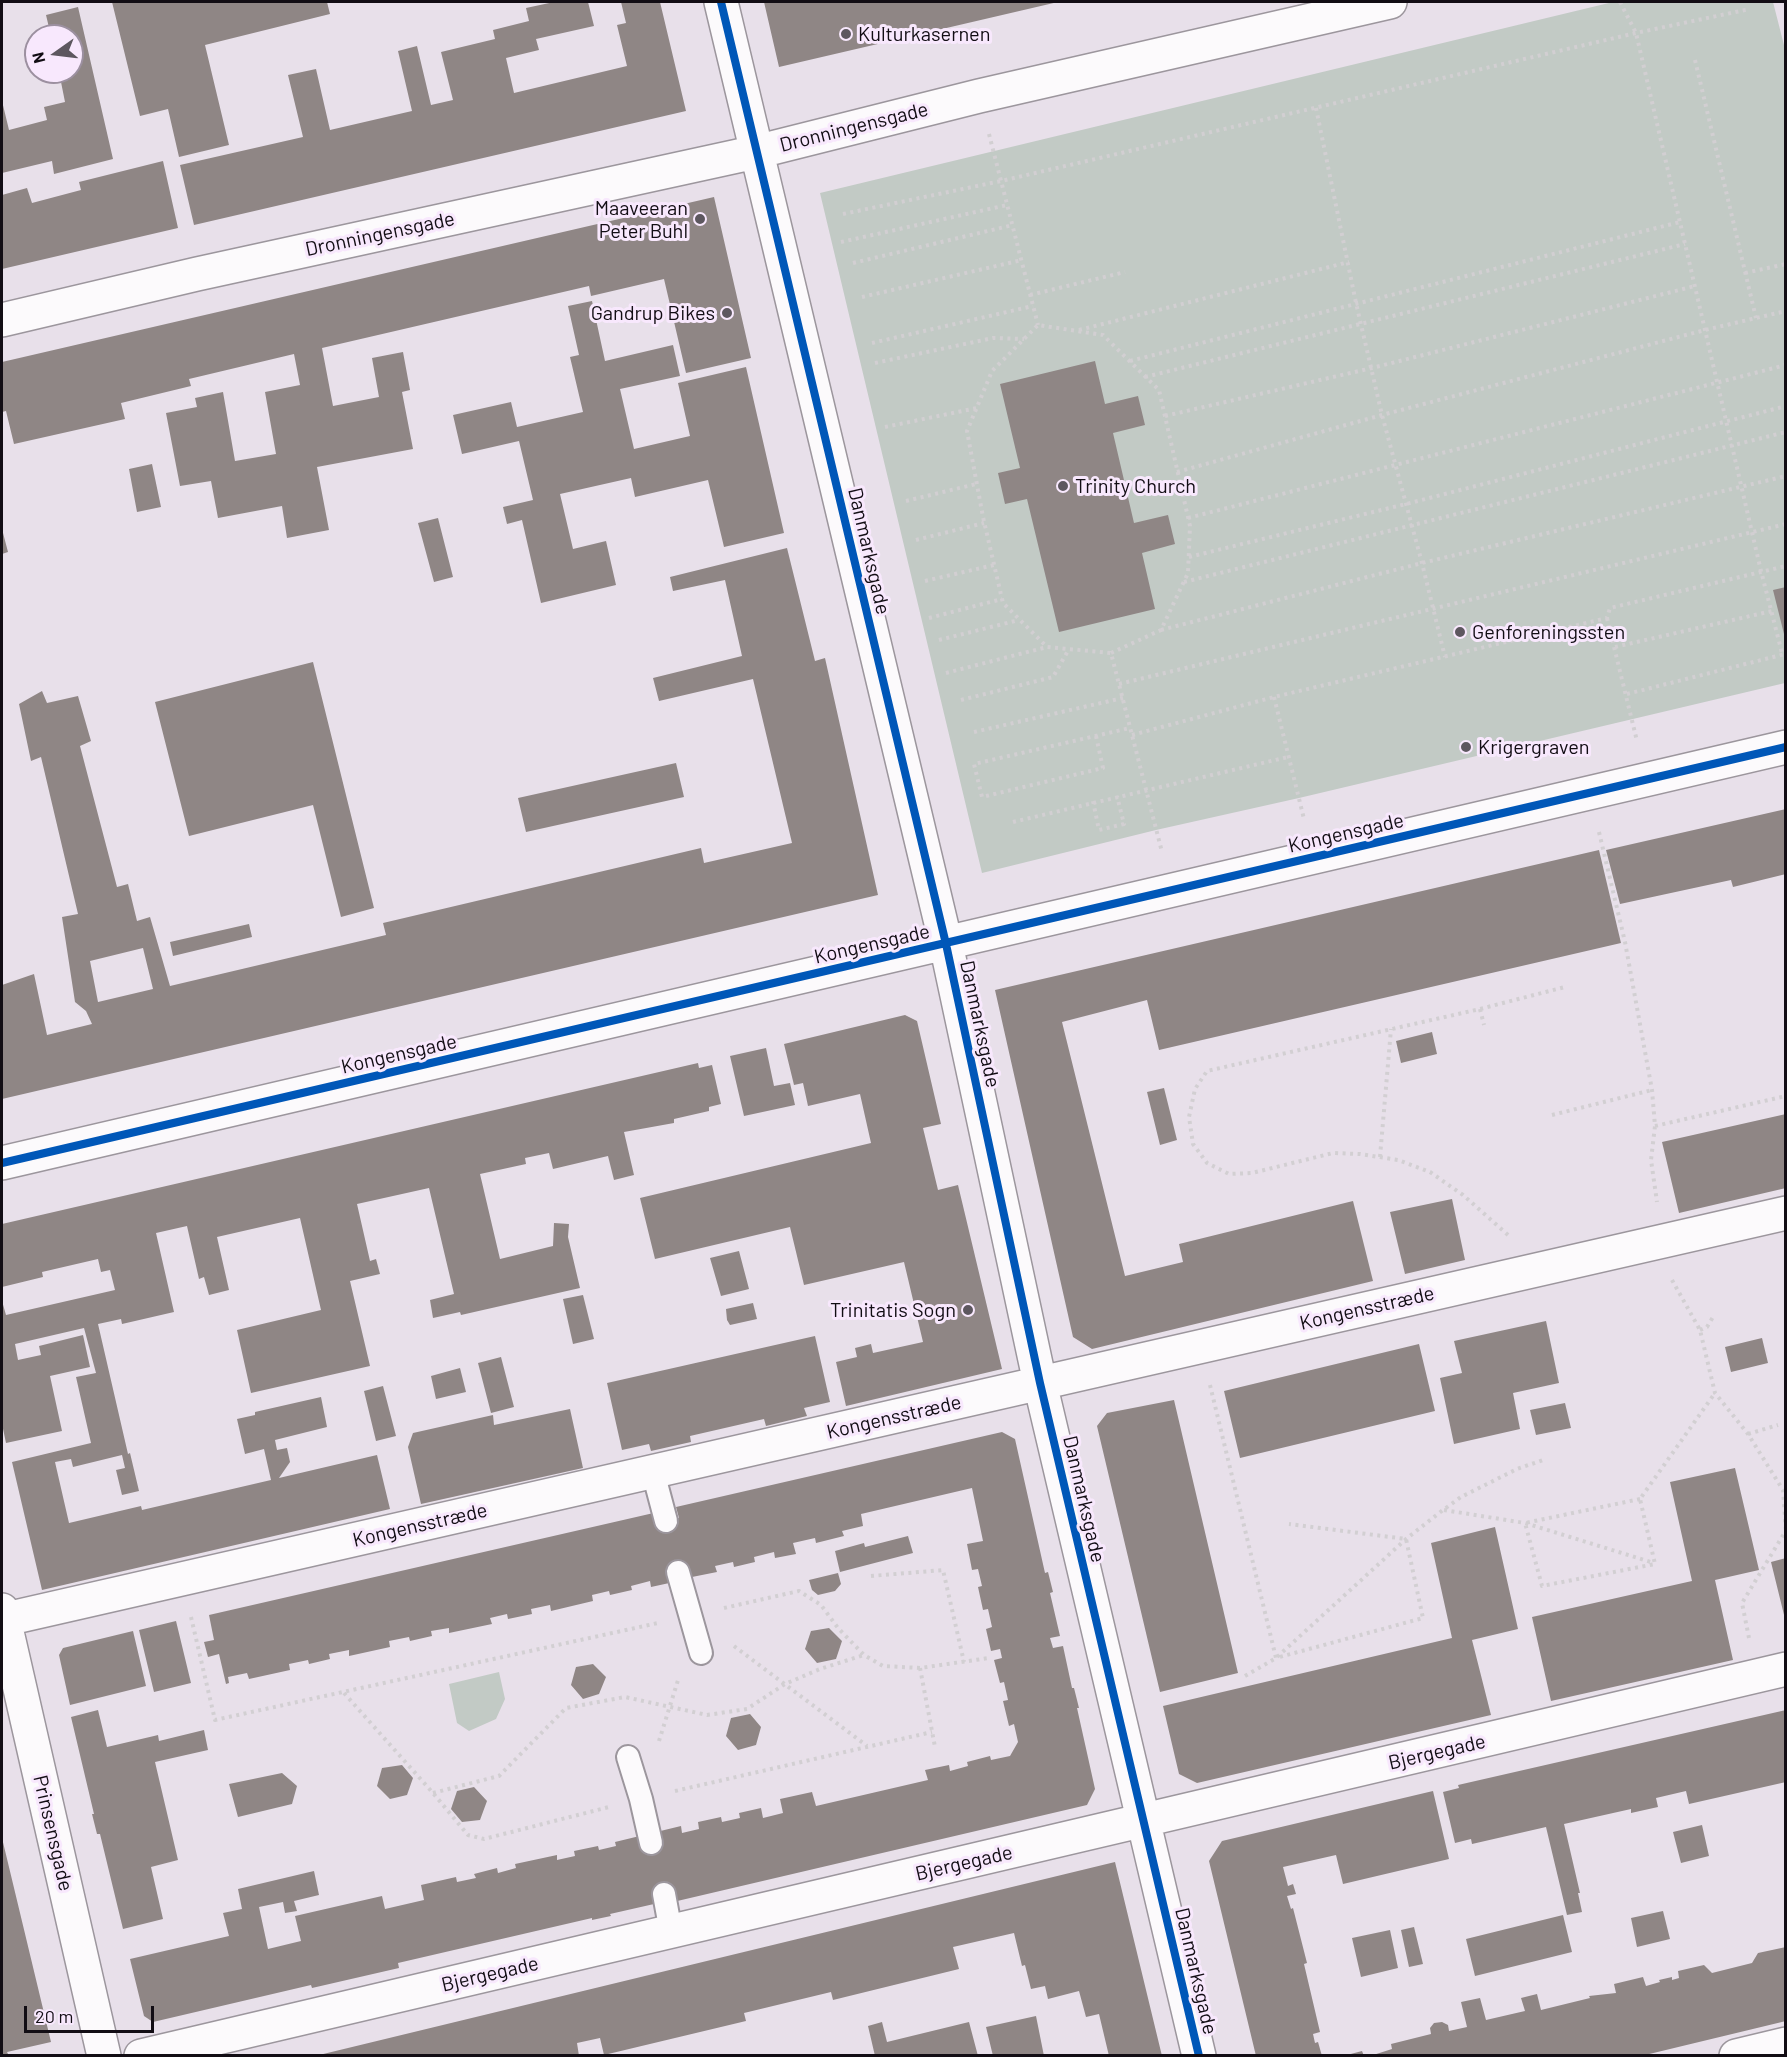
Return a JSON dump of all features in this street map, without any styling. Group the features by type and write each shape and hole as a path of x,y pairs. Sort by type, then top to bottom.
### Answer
{"street":[{"name":"Danmarksgade","path":"721,2 946,944 1040,1383 1199,2055"},
{"name":"Dronningensgade","path":"2,320 197,274 756,152 979,96 1390,2"},
{"name":"Kongensgade","path":"2,1163 1785,747"},
{"name":"Kongensstræde","path":"2,1617 183,1579 1785,1213"},
{"name":"Prinsensgade","path":"2,1617 104,2055"},
{"name":"Bjergegade","path":"141,2055 1785,1669"},
{"path":"1736,2055 1785,2044"}],"lane":[{"path":"653,1472 666,1521"},
{"path":"678,1572 701,1653"},
{"path":"628,1757 651,1843"},
{"path":"663,1894 671,1932"}],"path":[{"path":"1620,2 1636,33 1761,571 1782,653 1785,654 1627,694"},
{"path":"843,214 1001,181 1636,33 1750,9"},
{"path":"1695,60 1756,318"},
{"path":"979,96 1038,325"},
{"path":"1316,108 1356,303 1382,415 1445,657"},
{"path":"841,242 1007,204"},
{"path":"1130,361 1680,222"},
{"path":"854,263 1013,225"},
{"path":"1145,377 1685,244"},
{"path":"862,297 1022,260"},
{"path":"1077,331 1348,262"},
{"path":"1745,273 1785,264"},
{"path":"1030,295 1125,272"},
{"path":"1165,416 1372,368 1695,286"},
{"path":"872,343 1033,306"},
{"path":"1177,472 1382,415 1785,311"},
{"path":"1038,325 1103,335 1159,390 1190,526 1188,573 1161,630"},
{"path":"1038,325 992,372 967,431 984,523 1003,603 1047,647"},
{"path":"875,363 993,338 1024,339"},
{"path":"1188,518 1785,365"},
{"path":"1189,557 1406,504 1785,406"},
{"path":"885,427 977,408"},
{"path":"1184,582 1785,432"},
{"path":"946,673 1047,647 1112,653 1161,630 1422,563 1785,476"},
{"path":"906,501 976,484"},
{"path":"916,540 984,523"},
{"path":"1119,684 1785,524"},
{"path":"924,581 994,565"},
{"path":"1645,780 1627,694 1607,618 1610,608 1785,566"},
{"path":"929,618 1002,599"},
{"path":"1615,647 1772,610"},
{"path":"1132,735 1275,697 1607,618"},
{"path":"939,640 1019,620"},
{"path":"961,700 1053,677 1069,649"},
{"path":"1112,653 1172,891"},
{"path":"1275,697 1306,825"},
{"path":"974,732 1123,698"},
{"path":"1096,736 1103,768 982,797 975,764 1130,728"},
{"path":"1013,822 1093,801 1288,757"},
{"path":"1590,793 1625,942 1653,1090 1655,1126 1651,1160 1662,1241 1672,1282 1700,1330 1715,1393 1748,1434 1784,1489 1785,1532 1742,1603 1751,1644"},
{"path":"1093,801 1099,830 1124,824 1117,796"},
{"path":"1543,1268 1463,1195 1430,1172 1398,1160 1360,1154 1333,1153 1252,1173 1229,1174 1206,1162 1193,1144 1188,1117 1195,1089 1208,1071 1480,1009 1565,987"},
{"path":"1480,1009 1484,1025"},
{"path":"1380,1157 1391,1029"},
{"path":"1552,1115 1653,1090"},
{"path":"1655,1126 1785,1096"},
{"path":"1700,1330 1707,1327 1713,1317"},
{"path":"1201,1346 1276,1658"},
{"path":"1525,1523 1640,1499 1715,1393"},
{"path":"1748,1434 1778,1425"},
{"path":"1245,1676 1276,1658 1406,1539 1443,1509 1461,1497 1517,1469 1546,1459"},
{"path":"1640,1499 1655,1563"},
{"path":"1443,1509 1525,1523 1655,1563"},
{"path":"1525,1523 1542,1586 1655,1563"},
{"path":"1288,1524 1406,1539"},
{"path":"1276,1658 1423,1618 1406,1539"},
{"path":"871,1576 943,1570 964,1662"},
{"path":"183,1579 215,1720 799,1591 821,1605 838,1628 864,1655 883,1666 920,1668 989,1658"},
{"path":"733,1645 867,1747"},
{"path":"433,1793 499,1776 566,1708 625,1697 707,1714 747,1708 785,1684 820,1669 864,1655"},
{"path":"920,1668 935,1747"},
{"path":"657,1749 679,1674"}],"shaded area":[{"path":"1613,2 1773,2 1786,53 1785,683 982,873 820,193"},
{"path":"499,1672 505,1699 496,1719 469,1731 457,1723 449,1684"}],"building":[{"path":"112,2 327,2 330,14 205,45 229,145 179,157 168,109 140,116"},
{"path":"554,2 588,2 594,26 536,39 539,50 506,58 514,93 627,66 617,25 626,23 621,2 660,2 686,111 194,225 180,165 303,137 288,75 316,69 330,130 412,111 398,51 417,46 431,105 453,100 441,52 495,39 493,30 529,21 526,8"},
{"name":"Kulturkasernen","path":"764,2 1058,2 779,67"},
{"path":"78,7 82,24 48,24 46,15"},
{"path":"84,33 113,159 54,174 52,161 2,173 2,101 9,130 47,120 44,107 65,102 61,84 84,84"},
{"path":"163,161 178,228 2,269 2,195 27,188 32,203 81,190 79,182"},
{"path":"714,197 751,358 686,373 664,279 591,296 589,286 322,348 333,406 379,397 372,358 403,352 410,390 402,392 413,449 317,467 329,530 287,538 282,506 218,518 211,481 180,486 166,413 197,407 195,398 223,392 235,461 276,454 265,392 300,385 294,354 189,379 191,386 121,403 125,419 14,444 6,411 2,412 2,362"},
{"path":"592,301 605,361 673,345 680,376 620,389 634,449 690,436 678,383 746,367 784,533 724,547 708,480 635,497 631,478 560,494 573,549 606,541 616,585 541,603 522,520 507,524 503,507 533,500 519,441 462,454 453,415 511,402 517,427 583,412 570,357 579,355 568,306"},
{"name":"Trinity Church","path":"1095,361 1105,404 1138,396 1145,425 1113,433 1134,523 1168,515 1175,544 1142,553 1155,609 1059,632 1027,499 1005,504 998,473 1020,468 1000,384"},
{"path":"152,464 161,507 137,512 129,469"},
{"path":"438,518 453,577 434,582 418,523"},
{"path":"2,529 8,552 2,554"},
{"path":"787,548 815,661 825,658 878,895 2,1099 2,985 34,974 47,1035 92,1024 86,1011 75,1002 62,917 78,914 41,757 31,761 19,704 42,691 47,703 78,696 91,741 80,746 117,887 128,884 137,921 150,917 170,986 386,935 383,923 701,848 704,863 792,843 753,679 659,701 653,678 742,656 725,580 673,591 670,577","holes":["143,948 153,989 98,1002 90,961"]},
{"path":"1786,587 1786,638 1785,638 1773,590"},
{"path":"313,662 374,908 341,917 313,805 189,836 155,702"},
{"path":"676,763 684,797 526,832 518,798"},
{"path":"1786,809 1786,874 1733,887 1731,880 1620,904 1606,850"},
{"path":"1599,850 1621,943 1159,1050 1147,1000 1062,1022 1125,1276 1183,1262 1179,1244 1353,1201 1373,1281 1092,1349 1073,1337 995,990"},
{"path":"249,924 252,937 173,956 170,942"},
{"path":"905,1015 917,1021 941,1124 923,1128 938,1190 958,1185 1002,1369 846,1406 836,1362 857,1357 855,1348 871,1344 873,1353 923,1342 904,1262 804,1285 790,1227 655,1259 640,1198 871,1143 860,1094 808,1106 803,1083 794,1085 784,1044"},
{"path":"1432,1032 1437,1054 1401,1063 1396,1041"},
{"path":"766,1048 774,1086 790,1083 795,1105 744,1116 730,1056"},
{"path":"698,1063 699,1068 712,1065 721,1104 709,1107 709,1111 674,1119 674,1123 624,1132 634,1175 614,1180 608,1156 553,1169 549,1153 525,1158 526,1164 480,1174 500,1259 553,1246 554,1223 569,1224 568,1237 580,1288 461,1315 460,1312 433,1318 430,1300 454,1294 429,1188 357,1204 370,1261 376,1259 380,1274 350,1281 370,1366 251,1393 237,1330 321,1310 300,1218 217,1237 229,1290 209,1295 204,1277 199,1279 187,1226 156,1233 174,1312 122,1324 121,1319 98,1324 128,1454 130,1453 139,1491 122,1495 116,1470 125,1468 122,1455 73,1467 71,1459 55,1462 69,1523 141,1506 142,1510 271,1480 264,1449 245,1454 237,1419 255,1415 255,1412 321,1397 327,1427 275,1440 277,1450 287,1448 290,1462 279,1478 377,1455 390,1509 42,1590 12,1462 91,1443 76,1377 96,1373 84,1328 15,1344 18,1360 41,1355 39,1346 83,1335 90,1367 50,1376 62,1431 6,1443 2,1424 2,1301 6,1315 115,1290 110,1270 101,1272 98,1259 42,1272 43,1277 2,1287 2,1224"},
{"path":"1164,1088 1177,1140 1160,1145 1147,1092"},
{"path":"1786,1114 1786,1188 1679,1213 1662,1142"},
{"path":"1452,1199 1465,1260 1405,1274 1390,1212"},
{"path":"739,1251 749,1289 721,1296 710,1258"},
{"path":"583,1295 594,1339 573,1344 563,1299"},
{"path":"753,1303 757,1319 730,1325 726,1309"},
{"path":"1546,1321 1559,1383 1513,1393 1520,1429 1454,1444 1440,1378 1462,1373 1454,1341"},
{"path":"815,1336 830,1402 804,1408 807,1416 766,1426 764,1419 690,1436 691,1442 651,1451 649,1444 622,1450 607,1383"},
{"path":"1762,1338 1768,1363 1731,1372 1725,1347"},
{"path":"1419,1344 1435,1411 1240,1458 1224,1391"},
{"path":"501,1357 514,1407 491,1413 478,1363"},
{"path":"460,1368 466,1392 436,1399 431,1376"},
{"path":"383,1386 396,1436 376,1441 364,1391"},
{"path":"1174,1400 1238,1673 1160,1692 1097,1426 1107,1413"},
{"path":"1565,1403 1571,1428 1536,1435 1530,1410"},
{"path":"570,1409 583,1468 421,1504 408,1447 413,1433 493,1415 494,1425"},
{"path":"1002,1432 1015,1439 1045,1573 1048,1572 1053,1592 1050,1593 1060,1636 1050,1638 1053,1648 1063,1646 1079,1708 1077,1708 1095,1789 1087,1805 673,1902 671,1892 652,1897 654,1904 610,1914 611,1916 592,1920 592,1918 398,1963 399,1968 312,1988 311,1985 153,2022 144,2016 130,1959 229,1936 223,1913 242,1909 238,1889 314,1871 319,1895 294,1901 297,1911 285,1913 283,1902 259,1907 268,1949 301,1941 295,1916 382,1896 385,1909 424,1900 421,1885 456,1877 457,1882 476,1878 474,1874 497,1868 498,1873 516,1868 515,1864 557,1855 557,1860 575,1856 574,1851 598,1846 599,1850 616,1846 615,1842 681,1826 682,1833 699,1829 698,1822 721,1817 722,1822 740,1818 739,1813 761,1808 763,1818 783,1813 780,1799 812,1792 816,1806 928,1780 925,1770 949,1765 950,1771 968,1766 967,1762 990,1756 991,1760 1010,1756 1018,1742 1014,1724 1009,1726 1003,1701 1008,1700 1004,1682 1000,1683 994,1660 1002,1658 1000,1649 991,1651 986,1629 992,1627 988,1609 983,1610 978,1587 982,1586 978,1569 972,1570 967,1544 983,1541 972,1488 861,1514 863,1526 842,1531 844,1536 816,1543 815,1538 793,1543 796,1554 775,1558 774,1552 754,1557 755,1562 734,1567 733,1562 715,1566 717,1572 692,1577 690,1569 678,1572 674,1582 651,1587 650,1581 631,1586 632,1590 610,1595 609,1591 592,1595 593,1601 551,1611 550,1605 531,1609 532,1614 508,1619 507,1614 490,1618 492,1624 449,1633 449,1628 431,1631 432,1636 410,1641 409,1637 389,1641 390,1647 349,1656 349,1650 329,1654 330,1659 309,1664 308,1660 289,1664 290,1670 249,1679 247,1673 228,1677 229,1683 226,1684 219,1654 208,1657 204,1642 214,1640 209,1615 658,1512 660,1523 679,1518 676,1507"},
{"path":"1735,1468 1759,1570 1715,1580 1733,1660 1551,1701 1532,1617 1692,1581 1670,1482"},
{"path":"1495,1527 1518,1629 1472,1640 1491,1715 1197,1783 1179,1774 1163,1706 1452,1638 1431,1543"},
{"path":"908,1536 913,1553 840,1572 835,1551 864,1543 865,1547"},
{"path":"1786,1558 1786,1619 1785,1619 1771,1562"},
{"path":"838,1573 841,1584 835,1591 818,1595 812,1590 809,1580"},
{"path":"176,1621 191,1683 154,1692 139,1630"},
{"path":"829,1628 842,1641 836,1659 817,1663 805,1649 811,1631"},
{"path":"133,1631 146,1686 70,1705 59,1655 63,1648"},
{"path":"593,1664 606,1677 599,1694 583,1699 571,1685 576,1667"},
{"path":"98,1710 107,1747 158,1735 159,1741 204,1730 208,1750 155,1762 178,1860 151,1867 163,1919 123,1929 100,1834 97,1834 92,1814 94,1814 71,1717"},
{"path":"1786,1710 1786,1782 1689,1804 1686,1791 1656,1798 1658,1807 1631,1813 1631,1809 1564,1824 1580,1893 1578,1893 1582,1912 1567,1915 1546,1827 1472,1844 1471,1839 1455,1843 1443,1792 1459,1788 1458,1785"},
{"path":"750,1714 761,1727 756,1745 738,1750 726,1736 731,1718"},
{"path":"402,1765 413,1778 407,1795 390,1799 377,1786 382,1768"},
{"path":"282,1773 297,1786 292,1804 238,1817 229,1784"},
{"path":"474,1787 487,1801 480,1820 462,1822 451,1809 457,1791"},
{"path":"1433,1791 1449,1859 1343,1884 1336,1855 1283,1867 1288,1886 1293,1884 1296,1894 1287,1896 1291,1909 1293,1908 1307,1963 1304,1964 1320,2032 1313,2034 1322,2056 1256,2056 1209,1861 1222,1841"},
{"path":"1702,1825 1709,1856 1681,1863 1673,1832"},
{"path":"2,1838 51,2042 2,2055"},
{"path":"1115,1862 1162,2056 1109,2056 1099,2014 1086,2017 1079,1991 1048,1999 1045,1986 1031,1989 1025,1965 1022,1966 1014,1933 953,1947 959,1969 833,2000 831,1992 744,2013 746,2021 604,2055 600,2038 577,2043 579,2056 315,2056"},
{"path":"1663,1911 1670,1939 1637,1947 1631,1918"},
{"path":"1563,1915 1572,1952 1475,1976 1466,1939"},
{"path":"1414,1927 1423,1964 1409,1967 1401,1930"},
{"path":"1390,1930 1398,1968 1361,1977 1352,1938"},
{"path":"1786,1947 1786,2021 1641,2056 1370,2056 1392,2049 1391,2044 1431,2034 1430,2028 1434,2023 1442,2022 1448,2025 1449,2031 1467,2027 1461,2002 1480,1998 1486,2020 1525,2011 1521,1998 1537,1994 1541,2010 1590,1998 1589,1996 1616,1993 1614,1984 1643,1977 1646,1986 1660,1982 1659,1980 1679,1978 1678,1971 1704,1965 1712,1973 1752,1963 1758,1953"},
{"path":"1036,2016 1044,2056 993,2056 986,2027"},
{"path":"882,2022 887,2042 969,2022 978,2056 875,2056 868,2026"},
{"path":"1362,2051 1364,2056 1347,2055"}],"cycle path":[{"path":"721,2 946,944 1040,1383 1199,2056"},
{"path":"2,1163 1786,747"}],"place":[{"name":"Kulturkasernen","path":"846,34"},
{"name":"Maaveeran Peter Buhl","path":"700,219"},
{"name":"Gandrup Bikes","path":"727,313"},
{"name":"Trinity Church","path":"1063,486"},
{"name":"Genforeningssten","path":"1460,632"},
{"name":"Krigergraven","path":"1466,747"},
{"name":"Trinitatis Sogn","path":"968,1310"}]}
